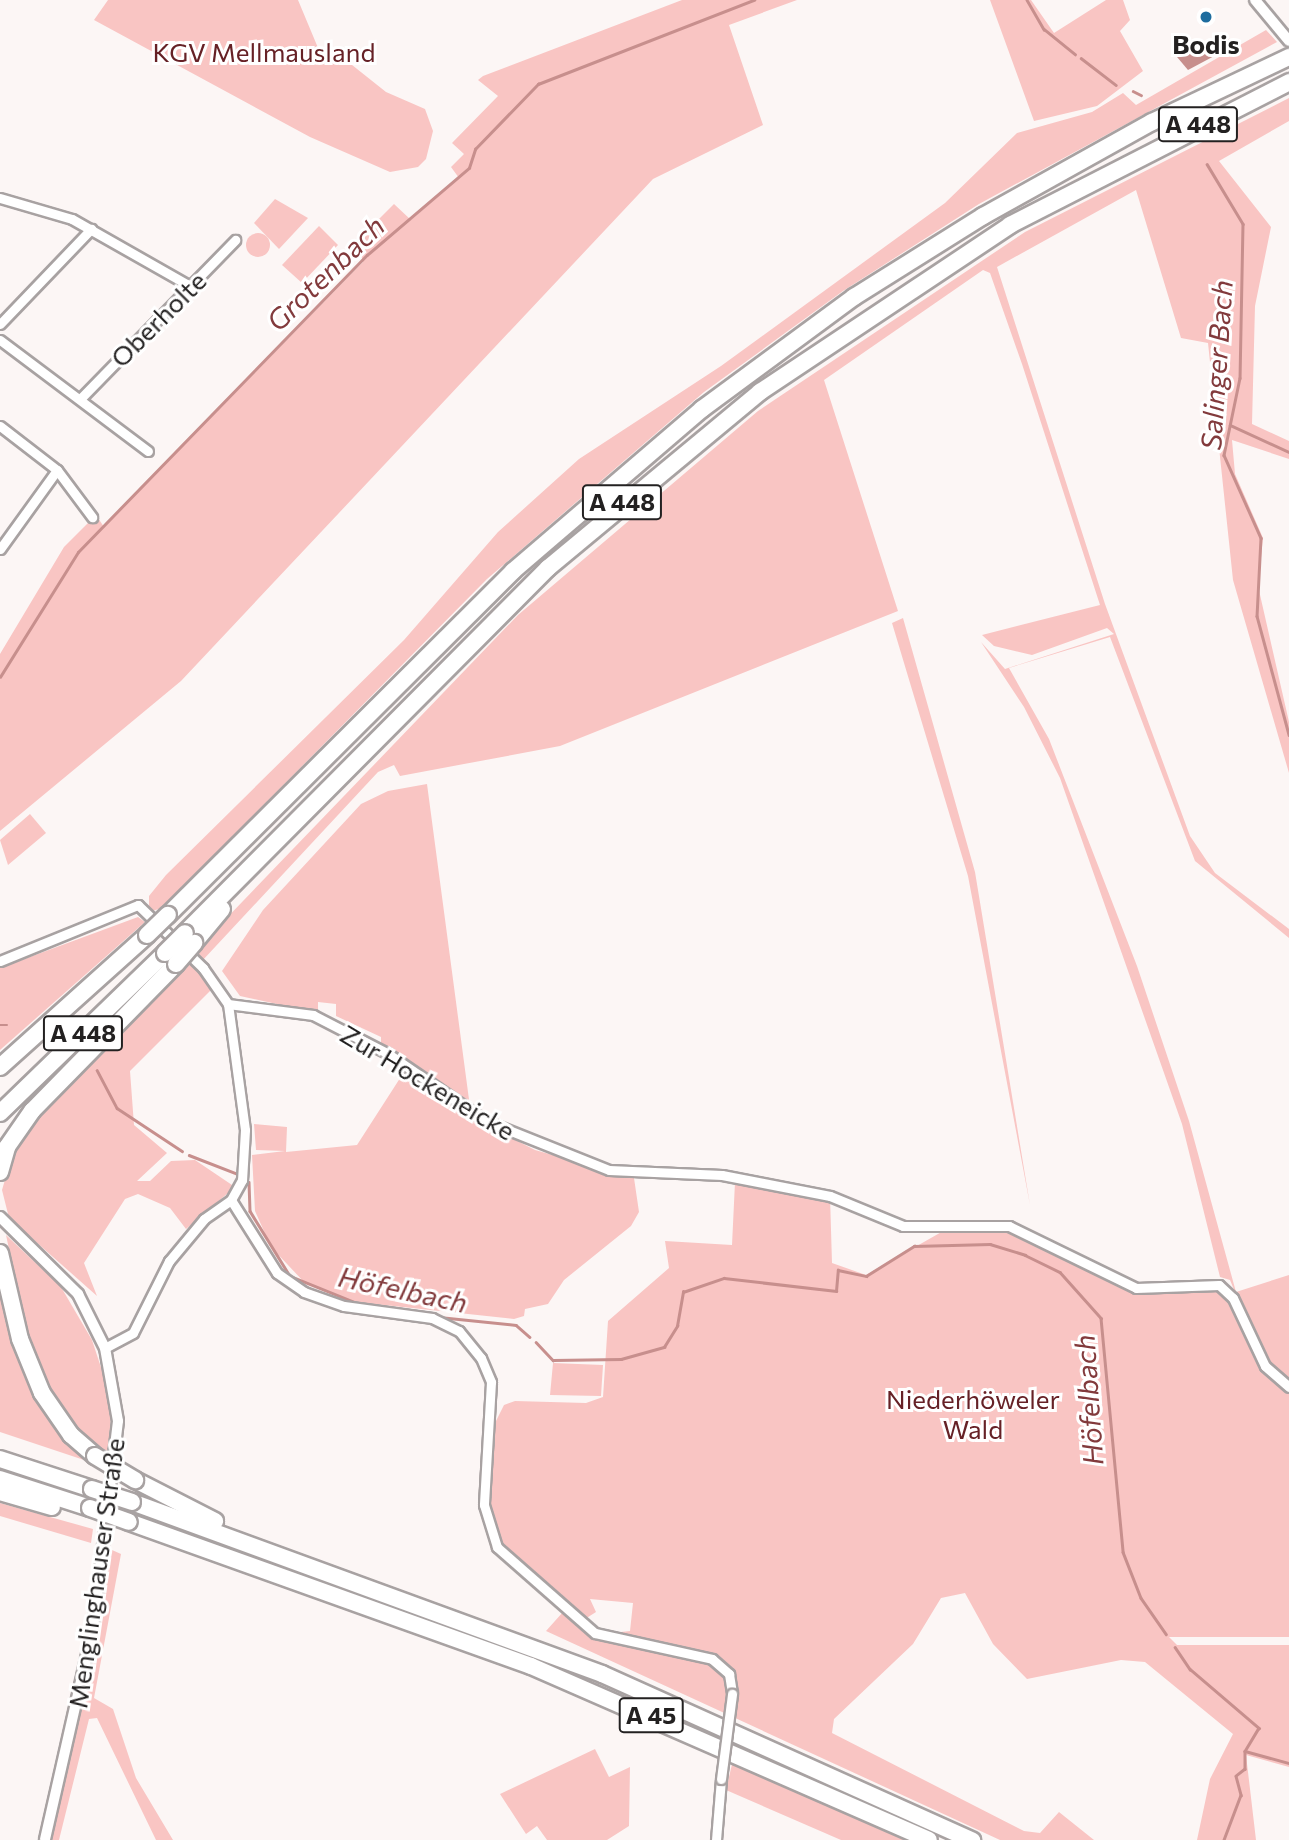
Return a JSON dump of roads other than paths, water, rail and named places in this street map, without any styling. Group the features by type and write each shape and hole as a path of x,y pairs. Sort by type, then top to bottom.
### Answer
{"highway":[{"name":"A 448","path":"0,1067 168,915 504,579 702,409 854,298 995,209 1289,57"},
{"name":"A 448","path":"0,1112 170,958 441,670 548,568 760,392 1010,225 1289,82"},
{"name":"A 448","path":"0,1172 7,1147 32,1111 170,958"},
{"path":"0,1253 20,1339 42,1393 71,1435 95,1456 135,1480 290,1556"},
{"name":"A 45","path":"0,1459 290,1556 673,1704 972,1840"},
{"name":"A 45","path":"0,1479 90,1513 133,1523 519,1661 929,1840"},
{"path":"0,1492 90,1513"}],"street":[{"path":"1255,0 1289,41"},
{"path":"0,198 91,229 190,286"},
{"path":"0,324 91,229"},
{"name":"Oberholte","path":"81,398 235,240"},
{"path":"0,340 81,398 148,451"},
{"path":"0,426 57,470 92,517"},
{"path":"0,549 57,470"},
{"path":"0,961 138,905 203,968 228,1004 246,1147 231,1200 187,1236 154,1282 130,1337 105,1348"},
{"name":"Zur Hockeneicke","path":"228,1004 313,1015 387,1054 486,1121 609,1170 722,1175 830,1196 903,1226 1009,1226 1136,1288 1219,1285 1233,1297 1265,1366 1289,1387"},
{"path":"231,1200 277,1273 304,1292 344,1306 432,1318 459,1332 481,1358 491,1382 484,1505 497,1547 596,1633 712,1659 729,1674 732,1694 716,1840"},
{"name":"Menglinghauser Straße","path":"0,1217 78,1294 105,1348 118,1421 116,1464 93,1628 45,1840"}],"waterway":[{"name":"Grotenbach","path":"0,677 78,552 367,255 469,168 475,149 538,84 754,0"},
{"name":"Salinger Bach","path":"1027,0 1044,29 1075,54"},
{"name":"Salinger Bach","path":"1081,58 1116,85"},
{"name":"Salinger Bach","path":"1133,91 1141,95"},
{"name":"Salinger Bach","path":"1207,164 1243,224 1240,378 1224,455 1261,538 1257,616 1289,735"},
{"path":"1230,425 1289,452"},
{"name":"Höfelbach","path":"0,1025 7,1025"},
{"name":"Höfelbach","path":"97,1070 117,1108 182,1151"},
{"name":"Höfelbach","path":"189,1155 238,1174"},
{"name":"Höfelbach","path":"249,1182 250,1211 290,1276 357,1303"},
{"name":"Höfelbach","path":"536,1342 553,1360 621,1359 664,1347 677,1326 683,1292 724,1278 836,1291 838,1270 866,1276 914,1246 990,1244 1025,1255 1060,1272 1101,1318 1123,1552 1141,1598 1166,1634"},
{"name":"Höfelbach","path":"391,1308 405,1310"},
{"name":"Höfelbach","path":"439,1317 516,1325 530,1337"},
{"name":"Höfelbach","path":"1175,1647 1190,1669 1259,1728 1245,1751 1245,1769 1236,1776 1241,1795 1224,1840"},
{"path":"1245,1751 1289,1763"}],"place":[{"name":"Bodis","path":"1206,17"}],"park label":[{"name":"KGV Mellmausland","path":"264,52"},
{"name":"Niederhöweler Wald","path":"973,1414"}]}
